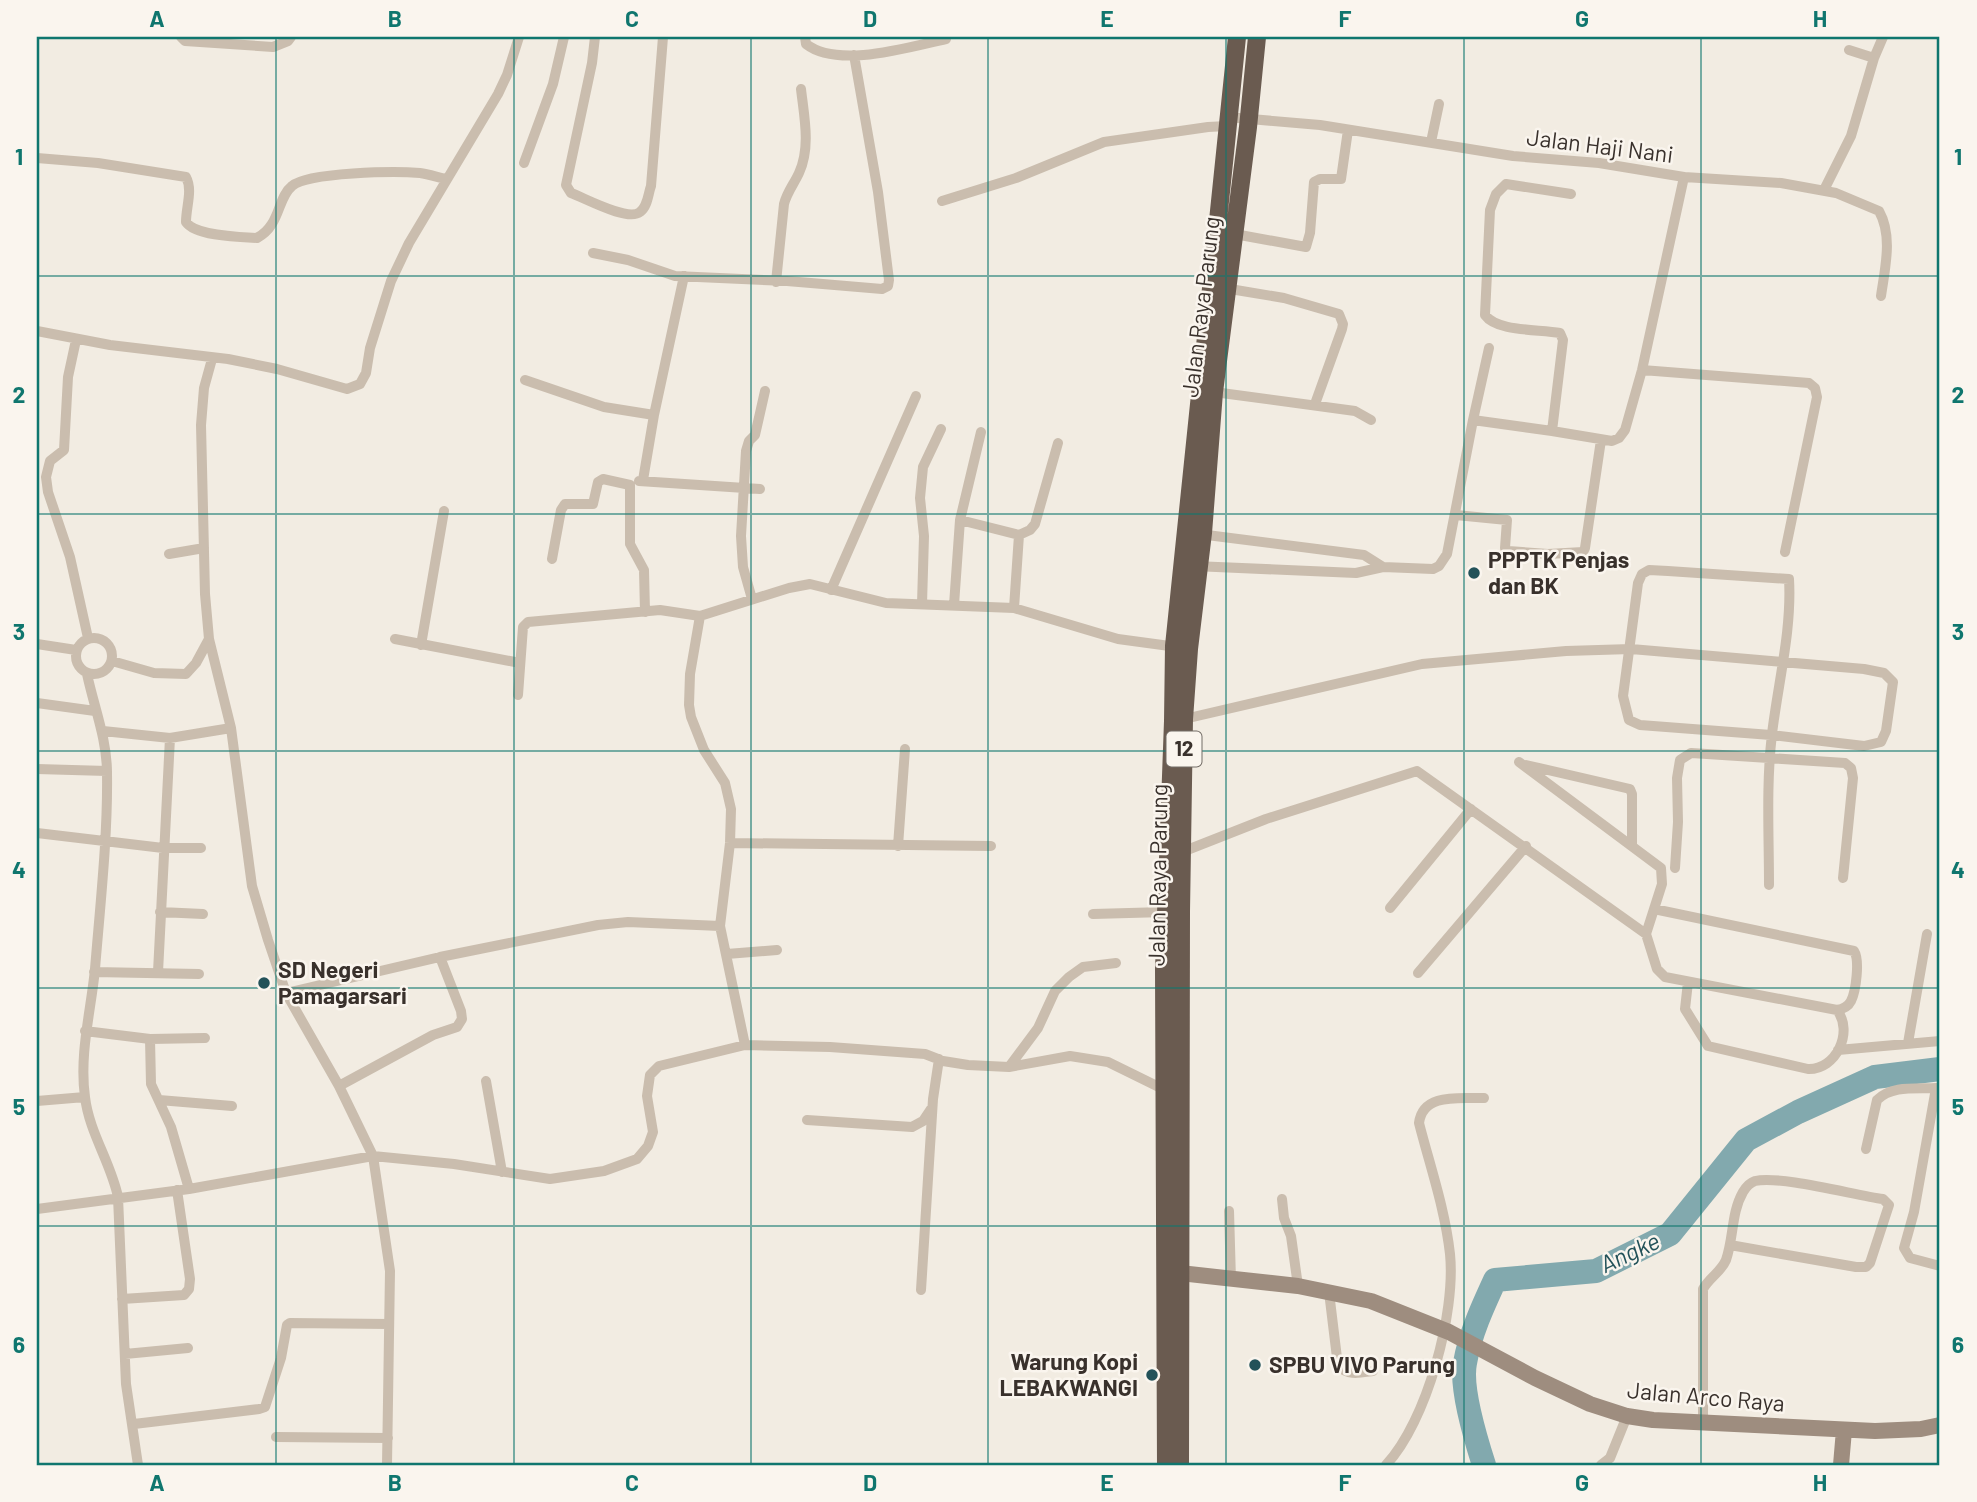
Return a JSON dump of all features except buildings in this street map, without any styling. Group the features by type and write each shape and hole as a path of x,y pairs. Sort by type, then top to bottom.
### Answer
{"highway":[{"name":"Jalan Raya Parung","path":"1194,534 1214,392 1219,286 1216,231 1237,37"},
{"name":"Jalan Raya Parung","path":"1180,1465 1180,1273 1172,969 1165,912 1179,720 1181,648 1219,286 1234,234 1257,37"},
{"name":"Jalan Raya Parung","path":"1166,1465 1165,1090 1182,852 1179,720"}],"main road":[{"path":"1180,1273 1298,1286 1371,1301 1446,1332"},
{"name":"Jalan Arco Raya","path":"1446,1332 1590,1404 1627,1416 1653,1420 1844,1430 1886,1431 1940,1425"},
{"path":"1841,1465 1844,1430"}],"street":[{"path":"181,37 185,41 274,47 291,37"},
{"path":"37,331 76,340 228,359 277,369 347,389 360,384 366,373 370,348 391,281 409,243 508,75 519,37"},
{"path":"524,163 554,84 564,37"},
{"path":"595,37 566,186 571,193 633,215 642,211 651,186 663,37"},
{"path":"805,37 806,44 822,54 854,55 891,51 946,39"},
{"path":"1824,190 1851,136 1865,96 1874,58 1883,37"},
{"path":"1849,50 1874,58"},
{"path":"593,253 628,260 667,275 882,289 889,283 878,192 854,55"},
{"path":"776,282 784,204 788,191 799,174 806,144 801,89"},
{"path":"1431,142 1439,104"},
{"name":"Jalan Haji Nani","path":"942,201 1016,178 1104,142 1208,127 1249,118 1348,130 1513,156 1599,163 1684,177 1781,183 1824,190 1879,211 1885,223 1887,257 1881,296"},
{"path":"1216,231 1306,247 1310,233 1314,182 1320,179 1340,179 1348,130"},
{"path":"37,158 98,163 186,177 190,190 186,222 189,227 212,234 257,238 269,229 290,187 304,179 408,172 446,179"},
{"path":"1474,420 1601,440 1612,441 1619,438 1625,430 1642,370 1684,177"},
{"path":"1552,431 1563,340 1560,333 1502,326 1490,322 1485,315 1490,210 1496,194 1506,184 1571,194"},
{"path":"643,480 684,276"},
{"path":"1219,286 1284,298 1336,313 1342,318 1342,329 1315,404"},
{"path":"76,340 68,377 64,450 50,461 46,477 48,492 70,557 88,638"},
{"path":"1191,566 1356,573 1383,567 1433,569 1439,566 1447,554 1457,515 1489,348"},
{"path":"212,359 204,388 201,425 209,639 231,728 252,886 286,993 339,1086 373,1156 390,1271 387,1465"},
{"path":"1642,370 1809,383 1815,388 1817,397 1785,552"},
{"path":"525,380 604,407 654,415"},
{"path":"752,599 743,567 741,536 746,451 749,441 755,435 765,391"},
{"path":"1214,392 1355,411 1371,420"},
{"path":"831,590 916,396"},
{"path":"922,604 924,537 920,498 923,467 941,429"},
{"path":"954,605 960,520 981,432"},
{"path":"1457,515 1507,520 1505,548 1508,551 1548,554 1583,552 1601,440"},
{"path":"960,520 1019,534 1030,530 1035,524 1058,443"},
{"path":"552,559 561,510 565,504 593,504 598,482 603,479 630,485 643,480 760,489"},
{"path":"630,485 630,544 644,570 645,612"},
{"path":"421,645 444,511"},
{"path":"1014,608 1019,534"},
{"path":"1194,534 1364,555 1383,567"},
{"path":"169,554 204,548"},
{"path":"1329,570 1334,550"},
{"path":"1179,720 1422,664 1518,653 1631,649 1782,662 1875,670 1884,673 1893,682 1886,732 1881,743 1864,746 1772,735 1640,725 1629,720 1623,696 1631,649 1640,577 1646,572 1668,570 1789,579 1789,604 1782,662 1772,735 1769,758 1769,885"},
{"path":"519,695 523,627 528,622 660,610 700,616 801,584 886,603 1014,608 1118,639 1181,648"},
{"path":"700,616 690,674 689,705 691,718 704,750 725,783 731,809 730,843 720,926 744,1045"},
{"path":"88,638 102,639 111,649 112,661 105,671 87,674 79,668 76,650 88,638"},
{"path":"112,661 154,673 186,674 196,663 209,639"},
{"path":"395,639 520,663"},
{"path":"37,644 76,650"},
{"path":"87,674 95,711 103,731 107,771 94,972 86,1031 85,1097 101,1149 113,1175 118,1198 126,1384 138,1465"},
{"path":"37,703 95,711"},
{"path":"103,731 170,738 231,728"},
{"path":"158,972 170,738"},
{"path":"898,846 905,749"},
{"path":"1675,868 1677,778 1680,760 1691,753 1845,763 1851,768 1853,778 1843,878"},
{"path":"1632,846 1630,789 1519,763 1661,868 1662,884 1654,909 1646,934 1657,969 1665,977 1837,1010 1843,1009 1851,1001 1858,961 1854,951 1654,909"},
{"path":"37,769 107,771"},
{"path":"1182,852 1266,819 1417,771 1526,846 1646,934"},
{"path":"1390,908 1471,809"},
{"path":"37,833 163,848 201,848"},
{"path":"730,843 991,846"},
{"path":"1418,972 1526,846"},
{"path":"160,912 203,914"},
{"path":"1093,914 1165,912"},
{"path":"286,993 440,957 598,925 628,922 720,926"},
{"path":"1908,1043 1927,934"},
{"path":"727,954 776,950"},
{"path":"339,1086 433,1035 457,1027 462,1020 461,1011 440,957"},
{"path":"1009,1067 1038,1028 1055,991 1069,977 1083,967 1116,962"},
{"path":"94,972 199,974"},
{"path":"1688,982 1685,1009 1703,1042 1711,1048 1814,1069 1829,1064 1842,1042 1844,1018 1837,1010"},
{"path":"86,1031 150,1039 205,1038"},
{"path":"122,1300 184,1295 189,1290 183,1189 171,1127 150,1084 150,1039"},
{"path":"1838,1050 1940,1041"},
{"path":"37,1209 183,1189 373,1156 454,1164 550,1179 604,1171 637,1159 648,1146 653,1132 647,1096 650,1075 659,1066 744,1045 925,1054 968,1065 1009,1067 1070,1056 1091,1057 1108,1062 1165,1090"},
{"path":"921,1290 933,1107 939,1059"},
{"path":"486,1081 502,1172"},
{"path":"1866,1149 1877,1100 1883,1094 1896,1089 1938,1088 1914,1212 1904,1248 1910,1258 1940,1266"},
{"path":"37,1101 85,1097"},
{"path":"1386,1465 1413,1426 1446,1332 1451,1290 1446,1228 1419,1123 1420,1115 1431,1103 1440,1099 1484,1098"},
{"path":"159,1100 232,1106"},
{"path":"807,1120 912,1127 923,1121 933,1107"},
{"path":"1703,1422 1703,1289 1709,1278 1721,1270 1730,1245 1733,1215 1749,1183 1779,1181 1883,1199 1889,1205 1870,1263 1866,1266 1856,1267 1730,1245"},
{"path":"1282,1199 1284,1219 1293,1244 1298,1286"},
{"path":"1229,1211 1230,1280"},
{"path":"1329,1292 1338,1366 1353,1374 1373,1371"},
{"path":"134,1424 265,1407 281,1358 287,1325 290,1323 389,1324"},
{"path":"125,1354 188,1348"},
{"path":"1601,1465 1610,1458 1627,1416"},
{"path":"276,1437 388,1438"}],"waterway":[{"name":"Angke","path":"1484,1465 1470,1414 1464,1374 1467,1352 1495,1280 1596,1271 1670,1234 1746,1140 1798,1112 1875,1077 1940,1069"}],"place":[{"name":"PPPTK Penjas dan BK","path":"1474,573"},
{"name":"SD Negeri Pamagarsari","path":"264,983"},
{"name":"SPBU VIVO Parung","path":"1255,1365"},
{"name":"Warung Kopi LEBAKWANGI","path":"1152,1375"}]}
